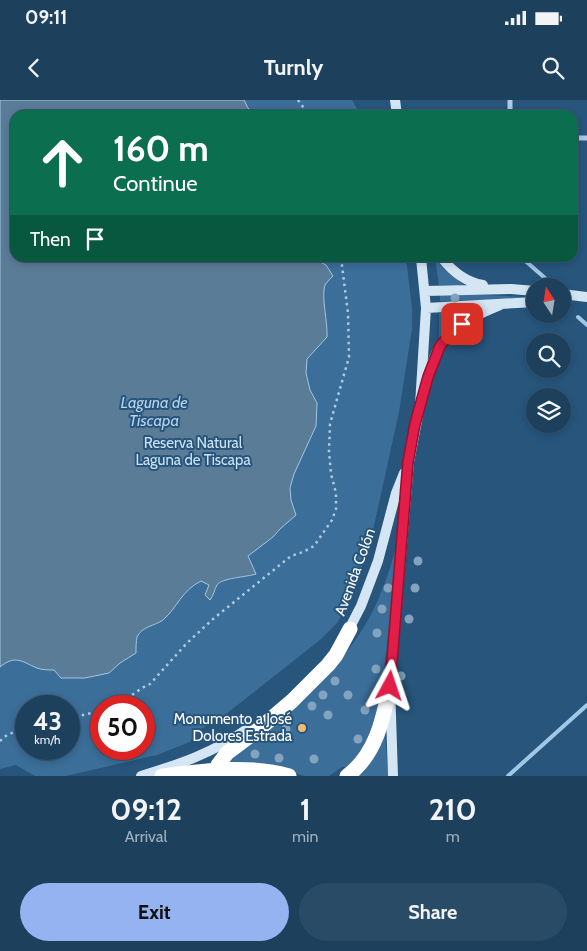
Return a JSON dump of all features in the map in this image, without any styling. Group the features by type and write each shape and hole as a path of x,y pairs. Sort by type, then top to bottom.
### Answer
{"highway":[{"path":"215,773 221,760 227,753 292,701 328,665 336,655 350,629"},
{"path":"347,776 365,758 376,739 384,717 390,686"},
{"path":"162,776 268,772 289,776"}],"main road":[{"name":"Avenida Colón","path":"393,776 390,686 408,462 420,404 426,308 421,262"},
{"path":"446,262 457,274 474,284 526,290"},
{"path":"425,291 511,289"},
{"path":"571,295 587,297"},
{"path":"571,299 587,297"},
{"path":"426,308 526,303"},
{"path":"420,404 440,346 462,324 477,314 500,305"},
{"name":"Avenida Colón","path":"141,776 185,762 211,751 238,736 259,721 334,651 350,629 361,606 378,561 396,493 408,462"}],"path":[{"path":"132,695 150,684 200,631 264,578 291,556 304,552 314,546 332,520 336,509 336,492 331,474 329,451 330,424 349,357 348,313 342,262"},
{"path":"0,741 15,732"}],"green space":[{"name":"Laguna de Tiscapa","path":"0,100 352,100 358,110 10,110 10,262 406,262 412,308 412,329 399,412 370,544 357,581 338,622 320,640 226,714 195,733 190,742 157,755 155,755 155,695 90,695 90,760 135,760 66,776 35,776 16,765 0,769"},
{"path":"436,262 438,262 464,285 439,285"},
{"path":"464,294 525,297 525,299 462,302 440,301 440,295"},
{"path":"476,310 476,312 439,343 439,313"},
{"path":"399,539 380,705 372,730 359,753 347,767 342,767 329,776 304,776 282,769 223,766 345,655 363,628 378,600"},
{"path":"385,731 388,776 355,776"}],"water":[{"name":"Laguna de Tiscapa","path":"0,100 244,100 250,110 10,110 10,262 322,262 326,265 333,276 325,285 324,290 327,337 307,359 306,373 310,390 317,403 316,426 294,474 290,488 291,500 296,515 273,537 248,556 256,574 229,579 219,583 210,600 205,595 209,585 201,581 194,585 184,594 163,620 145,628 139,633 136,653 109,673 85,678 61,678 54,670 39,669 19,660 10,661 0,667"}],"waterway":[{"path":"527,262 545,278"},
{"path":"578,317 587,325"},
{"path":"508,776 587,705"}],"place":[{"name":"Monumento a José Dolores Estrada","path":"302,728"}],"route":[{"path":"390,686 408,462 415,424 428,377 440,346 462,324"}],"park label":[{"name":"Reserva Natural Laguna de Tiscapa","path":"193,452"}]}
